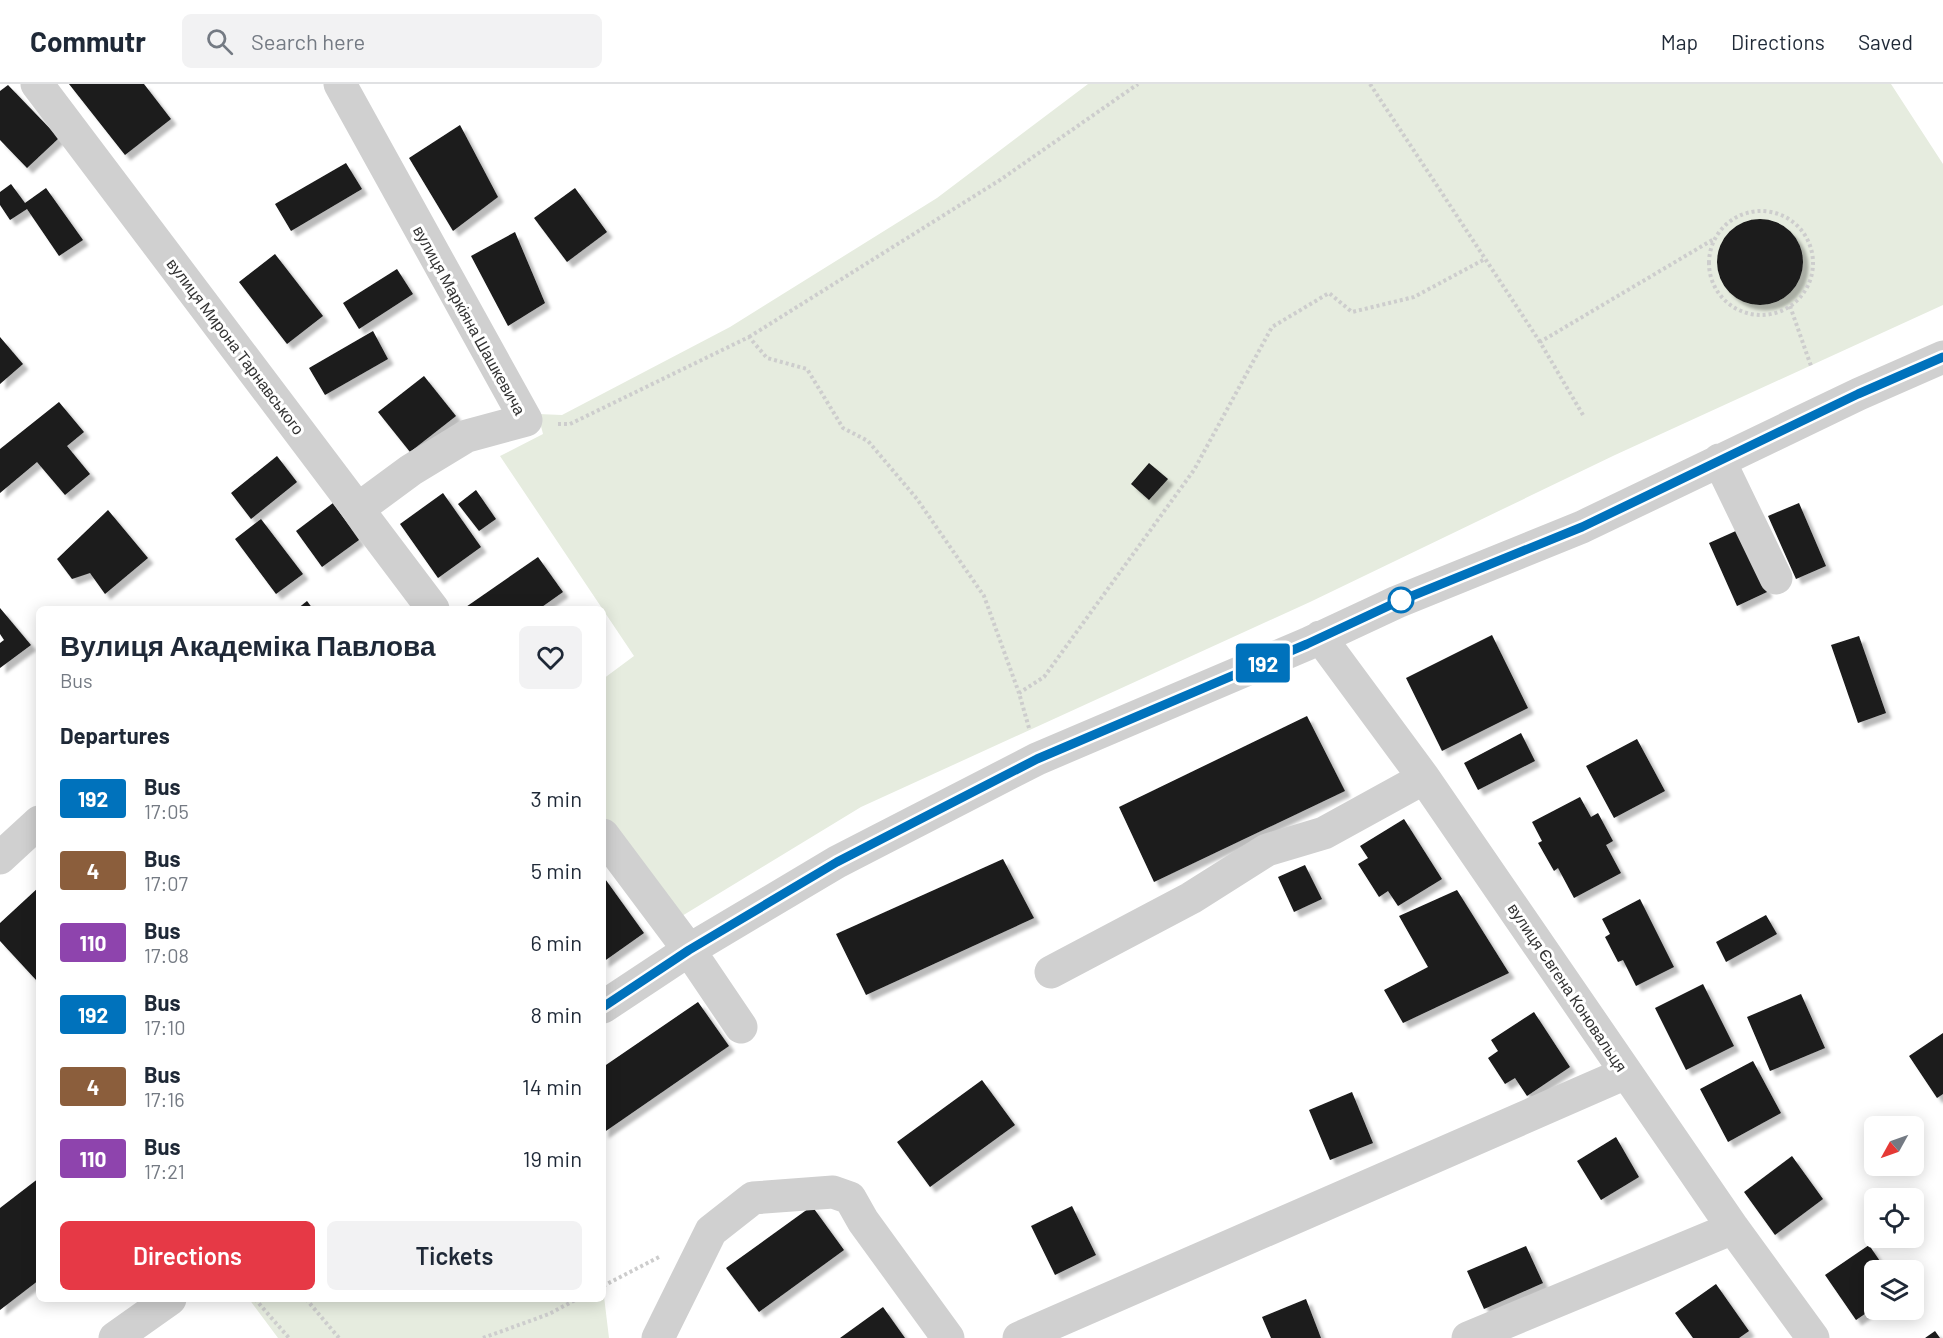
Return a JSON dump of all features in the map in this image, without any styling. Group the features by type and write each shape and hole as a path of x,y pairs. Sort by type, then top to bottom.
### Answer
{"street":[{"name":"вулиця Мирона Тарнавського","path":"37,84 432,606"},
{"name":"вулиця Маркіяна Шашкевича","path":"340,84 533,422 467,436 411,470 358,508"},
{"path":"606,1005 689,950 837,862 1037,759 1397,602 1582,527 1858,394 1943,357"},
{"path":"1719,460 1776,578"},
{"name":"вулиця Євгена Коновальця","path":"1320,637 1424,778 1733,1228 1813,1338"},
{"path":"1051,972 1191,898 1267,850 1324,833 1424,778"},
{"path":"0,858 36,825"},
{"path":"606,839 689,950 741,1027"},
{"path":"1019,1338 1626,1073"},
{"path":"658,1338 711,1231 753,1198 833,1192 850,1198 863,1221 948,1338"},
{"path":"1468,1338 1733,1228"},
{"path":"115,1338 166,1302"}],"path":[{"path":"533,422 570,424 749,337 1000,180 1138,84"},
{"path":"1370,84 1540,342 1583,415"},
{"path":"1540,342 1714,239 1725,225 1738,216 1755,211 1772,212 1788,219 1801,230 1810,245 1813,262 1810,279 1803,294 1791,306 1775,313 1758,315 1741,311 1726,302 1716,289 1710,273 1709,256 1714,239"},
{"path":"1019,693 1044,677 1194,470 1272,327 1329,293 1352,312 1414,297 1485,259"},
{"path":"1791,306 1811,366"},
{"path":"749,337 767,358 807,369 843,428 868,441 917,499 984,596 1019,693 1030,734"},
{"path":"606,1284 662,1256"},
{"path":"258,1302 289,1338"},
{"path":"309,1302 339,1338"},
{"path":"483,1338 549,1314 571,1302"}],"shaded area":[{"path":"1088,84 1891,84 1943,164 1943,305 1615,455 1310,602 861,807 677,919 606,820 606,677 634,656 606,614 606,606 600,606 500,456 543,434 538,414 562,415 730,327 937,198"},
{"path":"251,1302 605,1302 609,1338 278,1338"}],"building":[{"path":"69,84 144,84 171,119 125,155"},
{"path":"8,85 59,138 27,168 0,140 0,91"},
{"path":"460,125 498,197 453,231 409,158"},
{"path":"346,163 362,189 291,231 275,204"},
{"path":"11,184 25,203 46,188 83,240 59,256 27,209 10,220 0,205 0,192"},
{"path":"575,188 607,232 567,262 534,218"},
{"path":"1752,219 1768,219 1791,231 1800,245 1803,262 1800,279 1791,293 1768,305 1752,305 1736,298 1724,286 1717,270 1717,254 1724,238 1736,226"},
{"path":"515,232 545,303 508,326 471,256"},
{"path":"275,254 323,316 287,344 239,282"},
{"path":"397,269 413,294 359,329 343,303"},
{"path":"373,331 388,359 325,395 309,368"},
{"path":"0,337 23,364 0,384"},
{"path":"424,376 456,416 410,452 378,412"},
{"path":"59,402 84,432 67,446 90,474 65,495 37,462 0,493 0,449"},
{"path":"277,456 297,482 251,519 231,493"},
{"path":"1149,463 1168,479 1149,500 1131,484"},
{"path":"476,490 496,519 479,531 458,504"},
{"path":"443,493 481,547 438,578 400,524"},
{"path":"333,503 359,540 322,567 296,531"},
{"path":"1799,503 1826,566 1796,579 1768,516"},
{"path":"108,510 148,558 105,594 90,573 72,579 57,559"},
{"path":"261,519 303,574 276,594 235,539"},
{"path":"1738,530 1767,592 1737,606 1709,543"},
{"path":"538,557 563,592 543,606 467,606"},
{"path":"307,601 311,606 301,606"},
{"path":"0,608 31,645 0,668 0,643 4,640 0,634"},
{"path":"1492,635 1528,708 1442,751 1406,678"},
{"path":"1859,636 1886,713 1858,723 1831,645"},
{"path":"1307,716 1345,791 1154,882 1119,807"},
{"path":"1521,733 1535,761 1478,790 1464,763"},
{"path":"1637,739 1665,791 1614,818 1586,766"},
{"path":"1580,797 1591,817 1598,813 1613,841 1606,845 1621,873 1574,898 1558,868 1554,871 1538,843 1542,841 1532,822"},
{"path":"1404,819 1442,879 1398,906 1388,891 1379,897 1358,864 1368,858 1360,846"},
{"path":"1003,859 1034,918 866,995 836,934"},
{"path":"1305,865 1322,899 1294,912 1278,877"},
{"path":"606,880 644,933 606,960"},
{"path":"36,890 36,980 0,941 0,923"},
{"path":"1457,890 1509,973 1403,1023 1384,990 1428,967 1399,916"},
{"path":"1640,899 1674,967 1636,986 1623,960 1618,962 1605,937 1610,934 1602,919"},
{"path":"1766,915 1777,934 1726,962 1716,942"},
{"path":"1703,984 1734,1046 1686,1070 1655,1008"},
{"path":"1801,994 1825,1048 1770,1071 1747,1017"},
{"path":"698,1002 729,1046 606,1131 606,1065"},
{"path":"1534,1012 1570,1067 1527,1096 1515,1078 1505,1084 1488,1058 1498,1051 1491,1040"},
{"path":"1943,1033 1943,1094 1937,1098 1909,1056"},
{"path":"1753,1061 1781,1113 1728,1142 1700,1089"},
{"path":"982,1080 1015,1125 930,1187 897,1142"},
{"path":"1352,1092 1373,1143 1330,1160 1309,1110"},
{"path":"1616,1137 1639,1177 1601,1200 1577,1161"},
{"path":"1792,1156 1823,1199 1775,1235 1744,1192"},
{"path":"36,1180 36,1282 0,1310 0,1208"},
{"path":"812,1206 844,1250 759,1312 726,1268"},
{"path":"1072,1206 1096,1255 1055,1275 1031,1226"},
{"path":"1526,1246 1543,1283 1484,1309 1467,1271"},
{"path":"1865,1248 1871,1248 1879,1260 1864,1260 1864,1315 1856,1320 1825,1275"},
{"path":"1716,1284 1749,1331 1739,1338 1693,1338 1675,1313"},
{"path":"1306,1299 1321,1338 1271,1338 1262,1317"},
{"path":"883,1307 905,1338 840,1338"},
{"path":"1935,1331 1940,1338 1925,1338"}],"bus line":[{"name":"192","path":"606,1005 689,950 837,862 1037,759 1307,644 1397,602 1582,527 1858,394 1943,357"}]}
